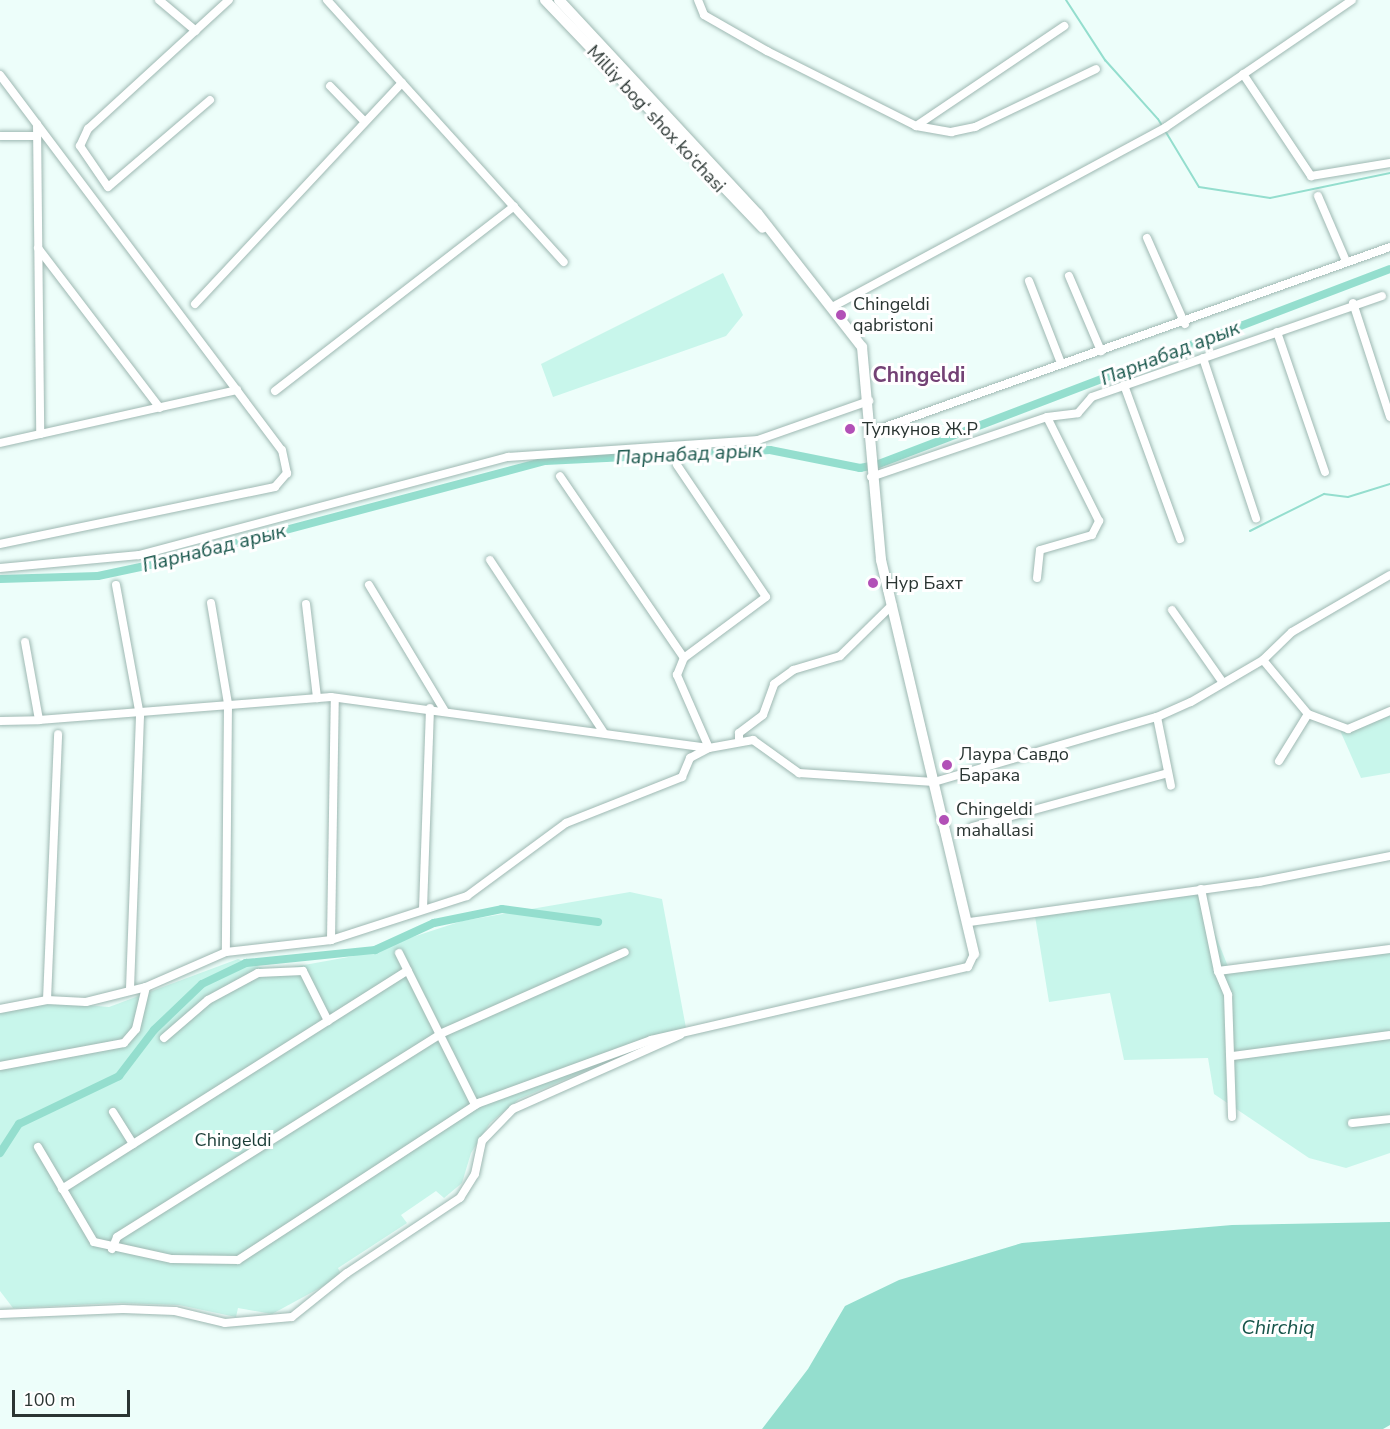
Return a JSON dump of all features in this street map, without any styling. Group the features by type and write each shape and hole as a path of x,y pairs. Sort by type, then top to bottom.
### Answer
{"main road":[{"name":"Milliy bog‘ shox ko‘chasi","path":"545,0 582,33 770,234 838,311 862,347 869,401 871,477 892,605 970,922 974,954"},
{"name":"Milliy bog‘ shox ko‘chasi","path":"559,0 582,33"}],"street":[{"path":"159,0 196,32"},
{"path":"210,99 108,187 80,146 88,129 229,0"},
{"path":"327,0 564,262"},
{"path":"698,0 704,15 758,46 916,126 951,132 975,127 1096,69"},
{"path":"838,311 1153,135 1352,0"},
{"path":"916,126 1064,26"},
{"path":"1243,74 1311,176 1390,163"},
{"path":"0,75 237,390 287,462 288,473 275,487 0,544"},
{"path":"195,304 402,83"},
{"path":"330,86 365,122"},
{"path":"37,124 40,434"},
{"path":"0,136 37,136"},
{"path":"1318,196 1346,261"},
{"path":"275,391 514,206"},
{"path":"1147,238 1185,324"},
{"path":"871,432 1061,363 1185,324 1346,261 1390,247"},
{"path":"38,248 160,408"},
{"path":"1069,276 1101,351"},
{"path":"1029,281 1061,363"},
{"path":"871,477 1047,417 1078,413 1092,397 1353,303 1382,296"},
{"path":"1353,303 1390,417"},
{"path":"1277,332 1325,472"},
{"path":"1203,358 1256,518"},
{"path":"1124,385 1180,538"},
{"path":"0,443 237,390"},
{"path":"0,568 139,555 508,457 758,440 869,401"},
{"path":"1037,578 1040,550 1092,535 1099,522 1047,417"},
{"path":"676,465 766,597 684,658 677,675 709,748"},
{"path":"560,476 684,658"},
{"path":"490,560 604,733"},
{"path":"0,1010 47,1000 86,1002 146,987 226,952 331,940 466,896 566,823 680,779 693,755 709,748 739,742 761,741 799,773 822,778 934,782 1157,717 1221,680 1263,660 1292,632 1390,575"},
{"path":"116,585 140,716 130,990"},
{"path":"369,585 444,710"},
{"path":"211,603 228,704 226,952"},
{"path":"306,604 317,698"},
{"path":"739,742 739,733 763,715 774,684 793,670 840,656 892,605"},
{"path":"1172,610 1221,680"},
{"path":"25,642 39,720"},
{"path":"1263,660 1308,714 1348,729 1390,711"},
{"path":"0,721 140,716 228,704 335,698 430,708 709,748"},
{"path":"331,940 335,698"},
{"path":"423,909 430,708"},
{"path":"1279,761 1308,714"},
{"path":"1157,717 1171,786"},
{"path":"47,1000 58,734"},
{"path":"972,828 1168,773"},
{"path":"970,922 1201,889 1390,856"},
{"path":"1201,889 1218,971 1228,995 1233,1056 1232,1117"},
{"path":"1218,971 1390,949"},
{"path":"399,952 475,1105"},
{"path":"112,1249 117,1237 440,1034 625,952"},
{"path":"38,1148 86,1233 112,1249 172,1259 238,1260 475,1105 692,1029 968,968 974,954"},
{"path":"62,1189 408,970"},
{"path":"164,1038 208,1000 258,973 303,971 328,1021"},
{"path":"0,1066 124,1043 136,1029 146,987"},
{"path":"0,1314 123,1309 175,1311 225,1323 292,1317 347,1273 460,1198 475,1174 482,1141 513,1109 692,1029"},
{"path":"1233,1056 1390,1035"},
{"path":"113,1112 133,1144"},
{"path":"1352,1123 1390,1119"}],"green space":[{"path":"723,273 743,315 726,336 553,397 541,364"},
{"path":"1390,711 1390,773 1361,778 1339,728"},
{"name":"Chingeldi","path":"630,892 662,899 686,1028 519,1099 490,1123 471,1153 462,1183 444,1198 436,1191 401,1215 407,1223 338,1268 342,1276 272,1314 238,1308 236,1317 179,1305 118,1303 13,1308 0,1291 0,1010 49,1002 109,1007 238,959 271,971 354,956 462,921"},
{"path":"1199,894 1229,969 1390,950 1390,1153 1346,1168 1309,1158 1214,1094 1208,1058 1124,1060 1110,993 1049,1002 1035,916"}],"water":[{"name":"Chirchiq","path":"1390,1222 1390,1425 1383,1429 762,1429 808,1369 845,1306 899,1280 1022,1243 1232,1225"}],"waterway":[{"path":"1066,0 1105,60 1158,119 1199,187 1270,198 1390,173"},
{"name":"Парнабад арык","path":"0,579 98,576 173,560 545,461 770,450 860,468 876,465 1390,269"},
{"path":"1250,531 1324,494 1348,497 1390,484"},
{"path":"0,1153 19,1124 119,1076 154,1030 202,984 246,963 375,950 434,923 502,909 598,922"}],"place":[{"name":"Chingeldi qabristoni","path":"841,315"},
{"name":"Тулкунов Ж.Р","path":"850,429"},
{"name":"Нур Бахт","path":"873,583"},
{"name":"Лаура Савдо Барака","path":"947,765"},
{"name":"Chingeldi mahallasi","path":"944,820"}],"district":[{"name":"Chingeldi","path":"919,375"}]}
